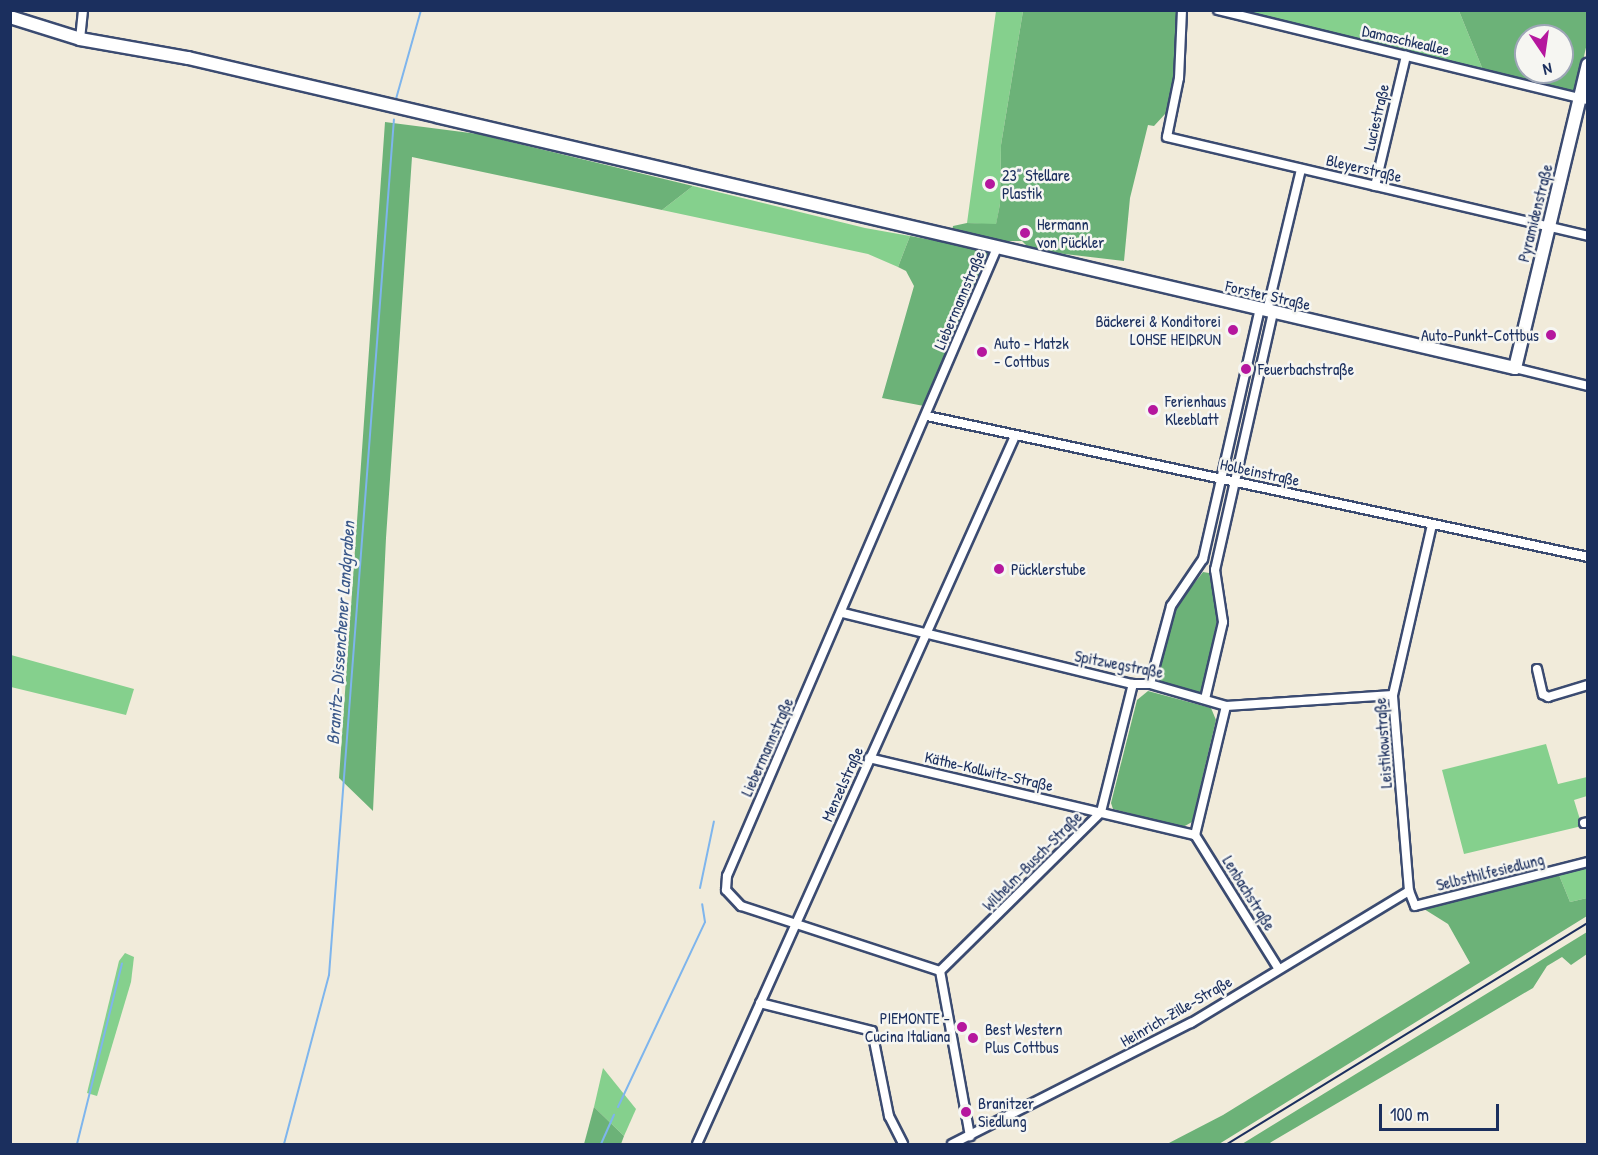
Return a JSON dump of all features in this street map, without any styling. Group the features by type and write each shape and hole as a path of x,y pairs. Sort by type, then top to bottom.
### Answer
{"main road":[{"name":"Forster Straße","path":"10,18 80,39 188,58 1515,368"},
{"name":"Pyramidenstraße","path":"1515,368 1548,227 1583,99 1587,65"}],"street":[{"path":"80,39 83,10"},
{"name":"Bleyerstraße","path":"1182,10 1179,78 1167,137 1587,236"},
{"name":"Damaschkeallee","path":"1218,10 1583,99"},
{"name":"Luciestraße","path":"1375,186 1406,56"},
{"path":"1150,684 1171,606 1203,559 1221,479 1267,311 1301,169"},
{"name":"Liebermannstraße","path":"940,970 795,926 734,902 726,890 727,876 843,612 997,248"},
{"path":"1205,699 1223,622 1215,570 1267,311"},
{"name":"Forster Straße","path":"1515,368 1587,386"},
{"name":"Holbeinstraße","path":"927,416 1432,525 1587,556"},
{"name":"Menzelstraße","path":"697,1144 1015,436"},
{"name":"Leistikowstraße","path":"1409,891 1393,695 1432,525"},
{"name":"Spitzwegstraße","path":"843,612 924,635 1133,684 1150,684 1226,706 1393,695"},
{"path":"1537,669 1543,694 1548,697 1587,685"},
{"name":"Wilhelm-Busch-Straße","path":"940,970 1101,813 1133,684"},
{"path":"1101,813 1195,835 1226,706"},
{"name":"Käthe-Kollwitz-Straße","path":"869,758 1101,813"},
{"name":"Lenbachstraße","path":"1195,835 1278,968"},
{"name":"Selbsthilfesiedlung","path":"1409,891 1415,906 1587,862"},
{"name":"Heinrich-Zille-Straße","path":"952,1144 1191,1023 1278,968 1409,891"},
{"path":"940,970 970,1136"},
{"path":"760,1003 872,1031 889,1116 903,1144"}],"green space":[{"path":"996,11 1023,11 1001,145 1000,204 996,225 967,223"},
{"path":"1023,11 1178,11 1175,77 1166,113 1154,126 1148,125 1130,198 1124,261 1031,250 1022,241 1003,241 952,231 953,226 967,223 996,224 1000,204 1001,145"},
{"path":"1238,11 1459,11 1483,70 1370,41"},
{"path":"1459,11 1587,11 1587,43 1576,92 1542,84 1574,84 1574,24 1514,24 1514,77 1483,70"},
{"path":"385,122 478,134 693,186 662,210 412,157 386,538 373,811 339,778"},
{"path":"693,186 865,228 910,236 898,267 868,254 662,210"},
{"path":"910,236 992,251 932,396 924,406 882,398 914,286 906,271 898,267"},
{"path":"1203,572 1209,573 1218,616 1201,694 1156,684 1175,608"},
{"path":"11,655 134,689 126,715 11,687"},
{"path":"1148,691 1211,708 1216,720 1192,822 1183,827 1113,809 1111,803 1137,700"},
{"path":"1546,744 1558,784 1587,777 1587,796 1574,800 1582,826 1464,854 1442,770"},
{"path":"1587,868 1587,898 1570,902 1559,875"},
{"path":"1559,875 1570,902 1587,898 1587,916 1219,1144 1167,1144 1223,1115 1470,963 1448,924 1424,909"},
{"path":"1587,932 1587,954 1571,965 1562,957 1547,966 1533,988 1268,1144 1242,1144"},
{"path":"125,953 134,957 131,982 97,1096 87,1093 119,961"},
{"path":"603,1068 636,1109 624,1136 594,1107"},
{"path":"594,1107 624,1136 621,1144 584,1144"}],"waterway":[{"name":"Branitz- Dissenchener Landgraben","path":"396,99 421,10"},
{"name":"Branitz- Dissenchener Landgraben","path":"284,1144 329,975 394,119"},
{"path":"700,888 714,821"},
{"path":"618,1107 705,922 702,904"},
{"path":"77,1144 122,964"},
{"path":"601,1144 614,1115"}],"railway":[{"path":"1227,1144 1588,923"}],"place":[{"name":"23\" Stellare Plastik","path":"990,184"},
{"name":"Hermann von Pückler","path":"1025,233"},
{"name":"Bäckerei & Konditorei LOHSE HEIDRUN","path":"1233,330"},
{"name":"Auto-Punkt-Cottbus","path":"1551,335"},
{"name":"Auto - Matzk - Cottbus","path":"982,352"},
{"name":"Feuerbachstraße","path":"1246,369"},
{"name":"Ferienhaus Kleeblatt","path":"1153,410"},
{"name":"Pücklerstube","path":"999,569"},
{"name":"PIEMONTE - Cucina Italiana","path":"962,1027"},
{"name":"Best Western Plus Cottbus","path":"973,1038"},
{"name":"Branitzer Siedlung","path":"966,1112"}]}
